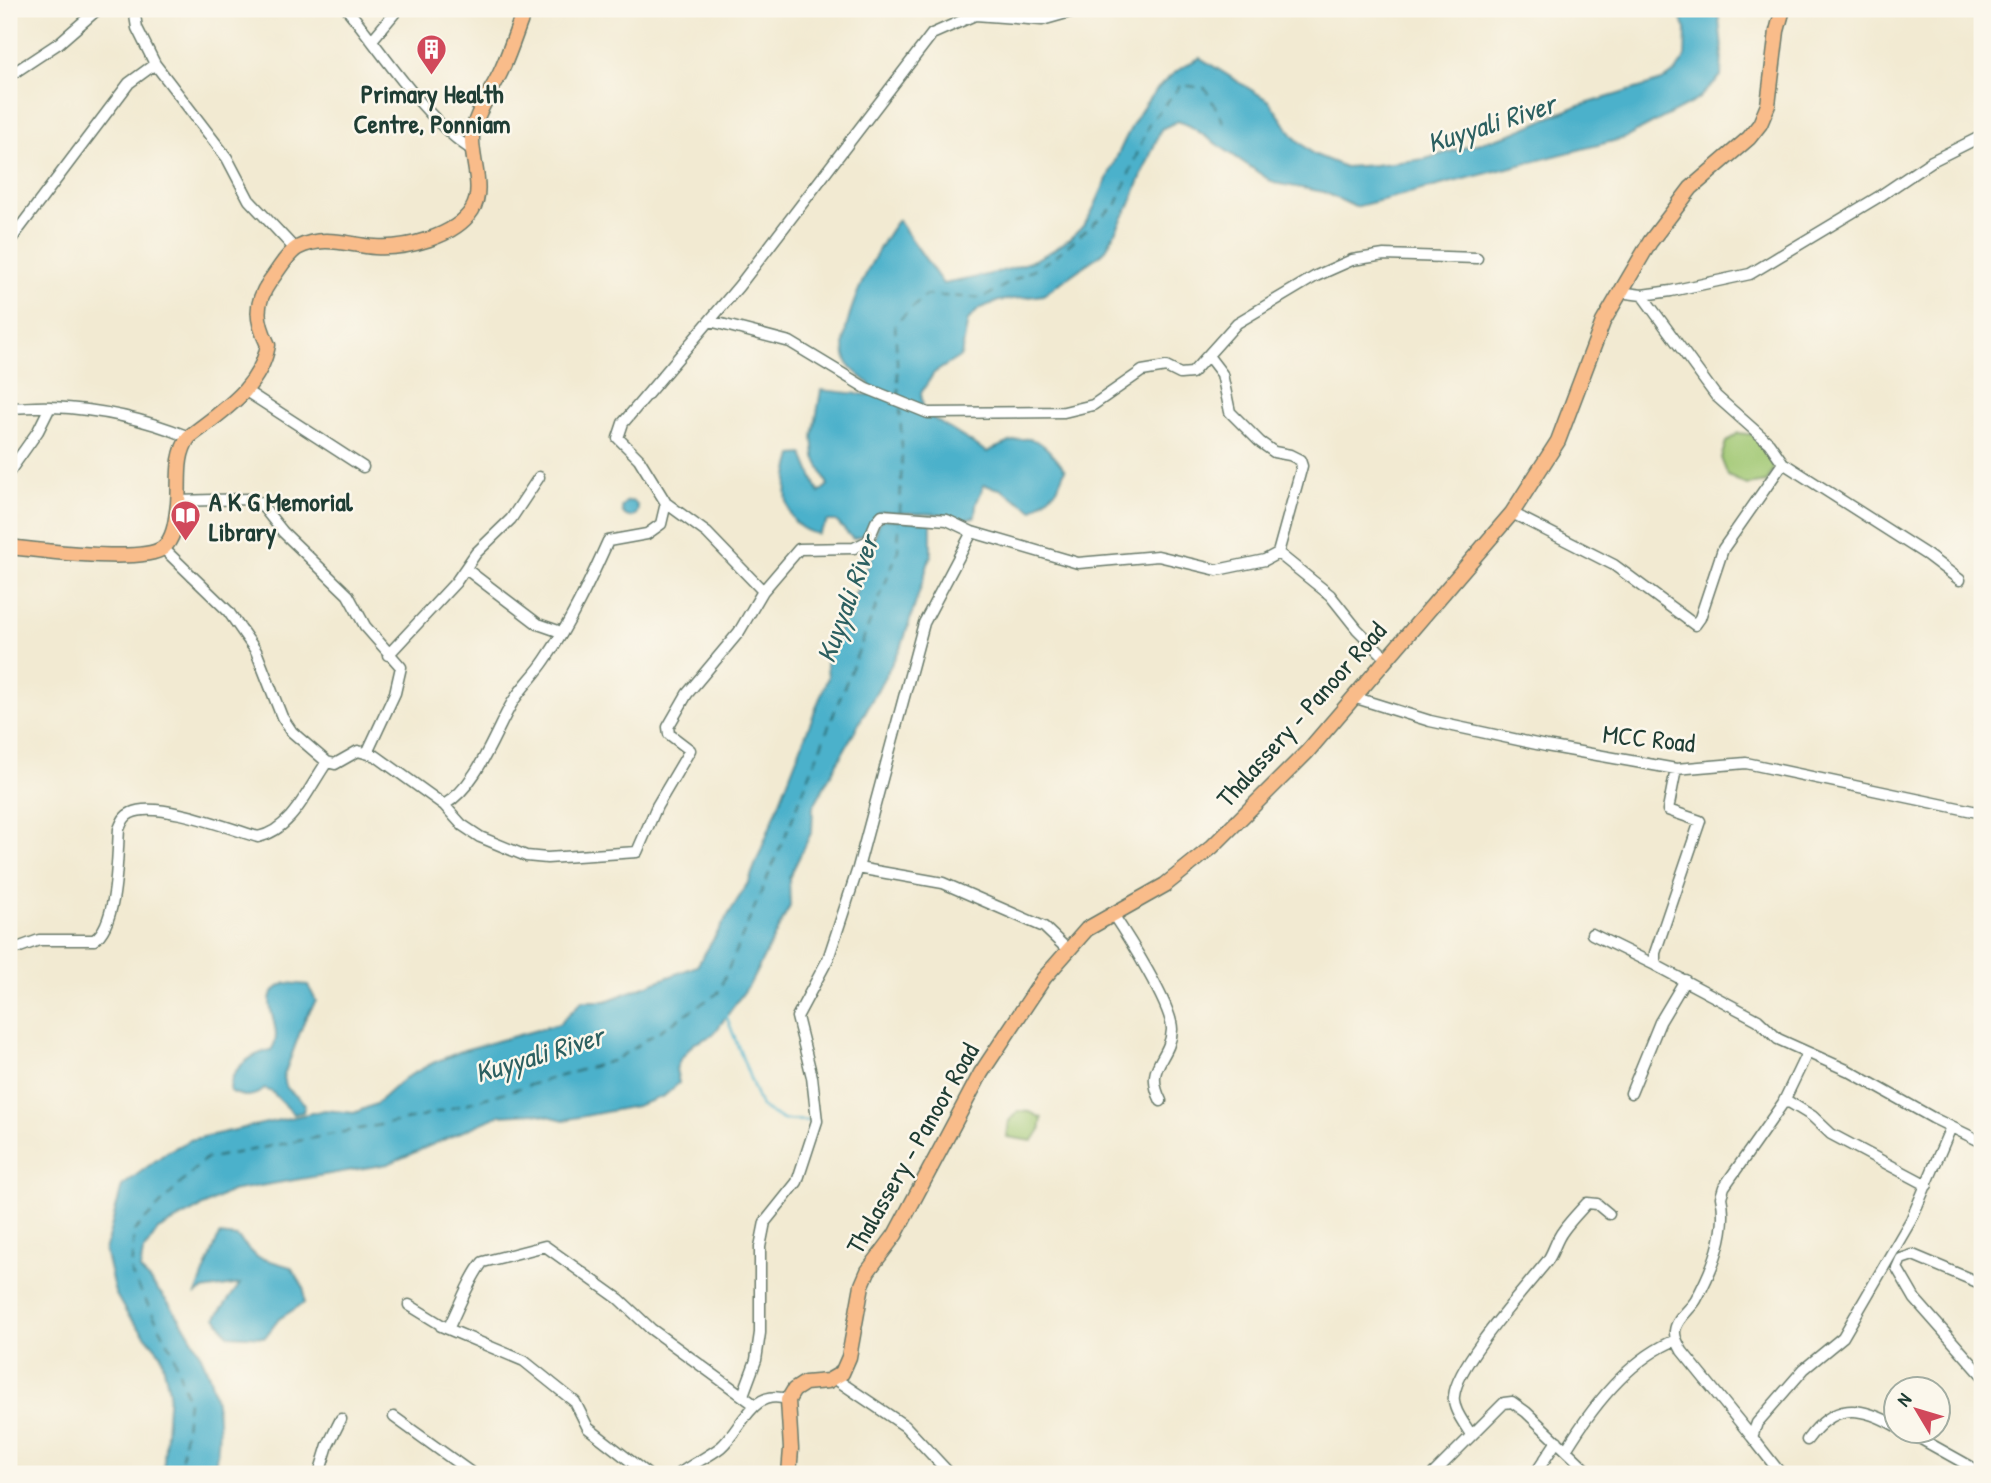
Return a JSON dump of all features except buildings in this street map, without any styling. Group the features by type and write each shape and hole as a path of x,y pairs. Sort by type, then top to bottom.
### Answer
{"main road":[{"path":"9,547 117,555 153,552 163,548 174,531 178,469 184,445 246,391 266,358 268,345 259,327 256,309 266,287 295,249 315,242 344,240 375,247 406,244 444,233 460,224 472,210 477,195 475,125 501,71 525,9"},
{"name":"Thalassery - Panoor Road","path":"834,1378 842,1373 849,1357 862,1285 868,1271 895,1235 981,1073 1044,978 1087,929 1112,912 1165,886 1212,847 1307,752 1512,513 1558,441 1602,322 1667,216 1691,188 1749,138 1760,124 1768,105 1777,32 1783,9"},
{"path":"789,1474 789,1400 793,1391 805,1383 834,1378"}],"street":[{"path":"9,76 60,43 99,9"},
{"path":"134,9 137,28 155,64 227,158 249,200 295,249"},
{"path":"347,9 439,122 460,143 474,151"},
{"path":"372,40 398,9"},
{"path":"763,591 707,533 666,503 639,459 623,446 618,438 620,431 710,321 932,34 975,15 1042,20 1081,9"},
{"path":"9,242 129,83 155,64"},
{"path":"1619,292 1642,295 1750,274 1881,196 1932,161 1982,136"},
{"path":"710,321 790,342 866,388 928,413 967,415 1071,411 1093,405 1142,370 1166,367 1186,374 1209,357 1237,323 1316,276 1352,260 1384,255 1477,258"},
{"path":"1642,295 1716,396 1769,443 1783,463 1916,548 1960,580"},
{"path":"163,548 228,611 256,651 282,717 292,732 327,762 335,764 358,751 376,756 444,805 462,825 480,837 526,856 547,858 638,852 657,806 690,750 669,734 668,727 687,694 739,632 763,591 799,549 831,550 861,545 869,541 876,522 882,515 937,519 1078,563 1158,556 1217,570 1265,560 1278,553 1303,466 1300,460 1290,454 1274,452 1260,442 1230,412 1222,374 1209,357"},
{"path":"246,391 363,467"},
{"path":"9,408 50,407 100,411 147,420 190,437"},
{"path":"9,472 27,449 50,407"},
{"path":"1512,513 1615,565 1695,625 1700,618 1723,549 1783,463"},
{"path":"388,655 466,569 476,553 511,519 539,477"},
{"path":"178,501 248,499 259,502 283,532 348,595 365,626 401,667 399,681 367,753"},
{"path":"444,805 455,799 480,763 514,700 546,660 608,541 647,534 661,524 666,503"},
{"path":"743,1395 756,1360 760,1333 760,1247 765,1222 797,1182 817,1121 812,1077 797,1017 828,959 859,868 924,623 972,532"},
{"path":"1278,553 1331,594 1357,628 1386,658"},
{"path":"466,569 538,624 561,632"},
{"name":"MCC Road","path":"1353,697 1430,721 1676,769 1746,763 1982,813"},
{"path":"9,951 38,940 94,940 102,935 112,906 119,829 123,818 134,811 172,812 258,837 271,835 284,827 327,762"},
{"path":"1655,965 1655,953 1700,821 1668,810 1676,769"},
{"path":"859,868 943,883 1044,927 1067,949"},
{"path":"1112,912 1138,953 1170,1014 1170,1041 1155,1069 1154,1077 1154,1086 1161,1101"},
{"path":"1592,934 1734,1005 1758,1020 1778,1039 1901,1098 1982,1142"},
{"path":"1631,1093 1656,1031 1685,980"},
{"path":"1781,1474 1676,1340 1676,1326 1696,1301 1717,1253 1724,1212 1721,1197 1724,1187 1783,1103 1807,1053"},
{"path":"1783,1103 1795,1105 1841,1140 1927,1185"},
{"path":"1752,1437 1757,1423 1804,1369 1843,1337 1911,1220 1951,1127"},
{"path":"1471,1435 1455,1406 1454,1396 1462,1369 1508,1311 1527,1282 1549,1258 1562,1233 1587,1203 1597,1204 1609,1214"},
{"path":"448,1329 474,1280 476,1270 483,1262 545,1246 619,1299 661,1336 755,1405"},
{"path":"1982,1284 1908,1254 1901,1259 1897,1268 1903,1283 1982,1376"},
{"path":"409,1305 448,1329"},
{"path":"425,1319 524,1361 575,1402 588,1428 647,1474"},
{"path":"1566,1450 1583,1421 1652,1350 1676,1340"},
{"path":"834,1378 905,1426 950,1474"},
{"path":"679,1474 722,1446 755,1405 780,1397 789,1400"},
{"path":"1433,1474 1504,1403 1512,1402 1591,1474"},
{"path":"1807,1440 1828,1417 1857,1410 1882,1420"},
{"path":"394,1417 473,1474"},
{"path":"319,1474 328,1445 341,1419"},
{"path":"1535,1474 1557,1441"},
{"path":"1930,1444 1982,1473"}],"green space":[{"path":"1738,433 1756,435 1769,449 1775,466 1767,482 1747,485 1728,476 1721,458 1726,442"},
{"path":"1018,1111 1030,1112 1042,1118 1040,1131 1032,1141 1007,1137 1009,1121"}],"water":[{"path":"1676,9 1718,9 1722,49 1721,76 1697,100 1625,138 1355,207 1324,192 1274,183 1190,126 1178,121 1161,129 1130,204 1105,251 1043,295 999,301 980,308 968,320 961,356 934,373 921,393 924,413 987,452 1022,439 1038,442 1065,470 1057,489 1033,510 1000,489 984,485 976,504 975,517 960,520 943,514 879,512 866,535 853,539 836,521 828,521 818,534 805,530 790,514 786,491 793,455 803,454 819,493 828,485 815,457 813,437 821,390 869,395 869,383 849,365 845,351 845,333 868,269 898,220 943,284 997,273 1047,254 1081,229 1088,219 1128,133 1150,97 1180,69 1200,58 1269,101 1294,137 1313,154 1345,167 1425,159 1511,134 1572,108 1662,81 1675,72 1685,58 1686,29"},
{"path":"630,501 636,503 636,515 630,517 624,515 622,509 624,503"},
{"name":"Kuyyali River","path":"880,521 931,522 931,555 902,645 813,807 812,831 789,878 790,906 751,982 713,1035 693,1044 680,1060 676,1069 679,1083 664,1096 636,1106 564,1120 535,1113 500,1115 388,1164 231,1191 158,1230 143,1252 140,1270 177,1314 192,1338 213,1389 218,1416 218,1445 213,1474 163,1474 169,1391 161,1354 127,1314 115,1293 105,1250 122,1186 167,1152 190,1140 325,1110 354,1113 376,1104 405,1078 433,1063 464,1050 559,1024 582,1001 606,1001 697,966 749,881 828,677 826,658 872,557 872,544"},
{"path":"287,983 308,985 316,1001 305,1019 283,1078 287,1088 305,1104 303,1112 294,1114 272,1092 265,1089 247,1096 230,1091 237,1069 256,1055 271,1050 276,1032 271,996 276,989"},
{"path":"219,1235 237,1237 257,1257 291,1267 304,1288 304,1303 279,1319 265,1337 228,1335 216,1317 240,1284 203,1290 196,1294"}],"waterway":[{"path":"726,1015 761,1107 783,1120 813,1121"}],"ferry route":[{"path":"899,397 895,324 926,295 983,298 1053,258 1117,204 1149,124 1181,85 1205,88 1224,123"},
{"path":"900,407 900,513"},
{"path":"180,1474 188,1401 173,1352 131,1273 134,1231 205,1159 421,1117 615,1060 718,993 789,827 898,551 899,522"}],"place":[{"name":"Primary Health Centre, Ponniam","path":"432,77"},
{"name":"A K G Memorial Library","path":"186,543"}]}
